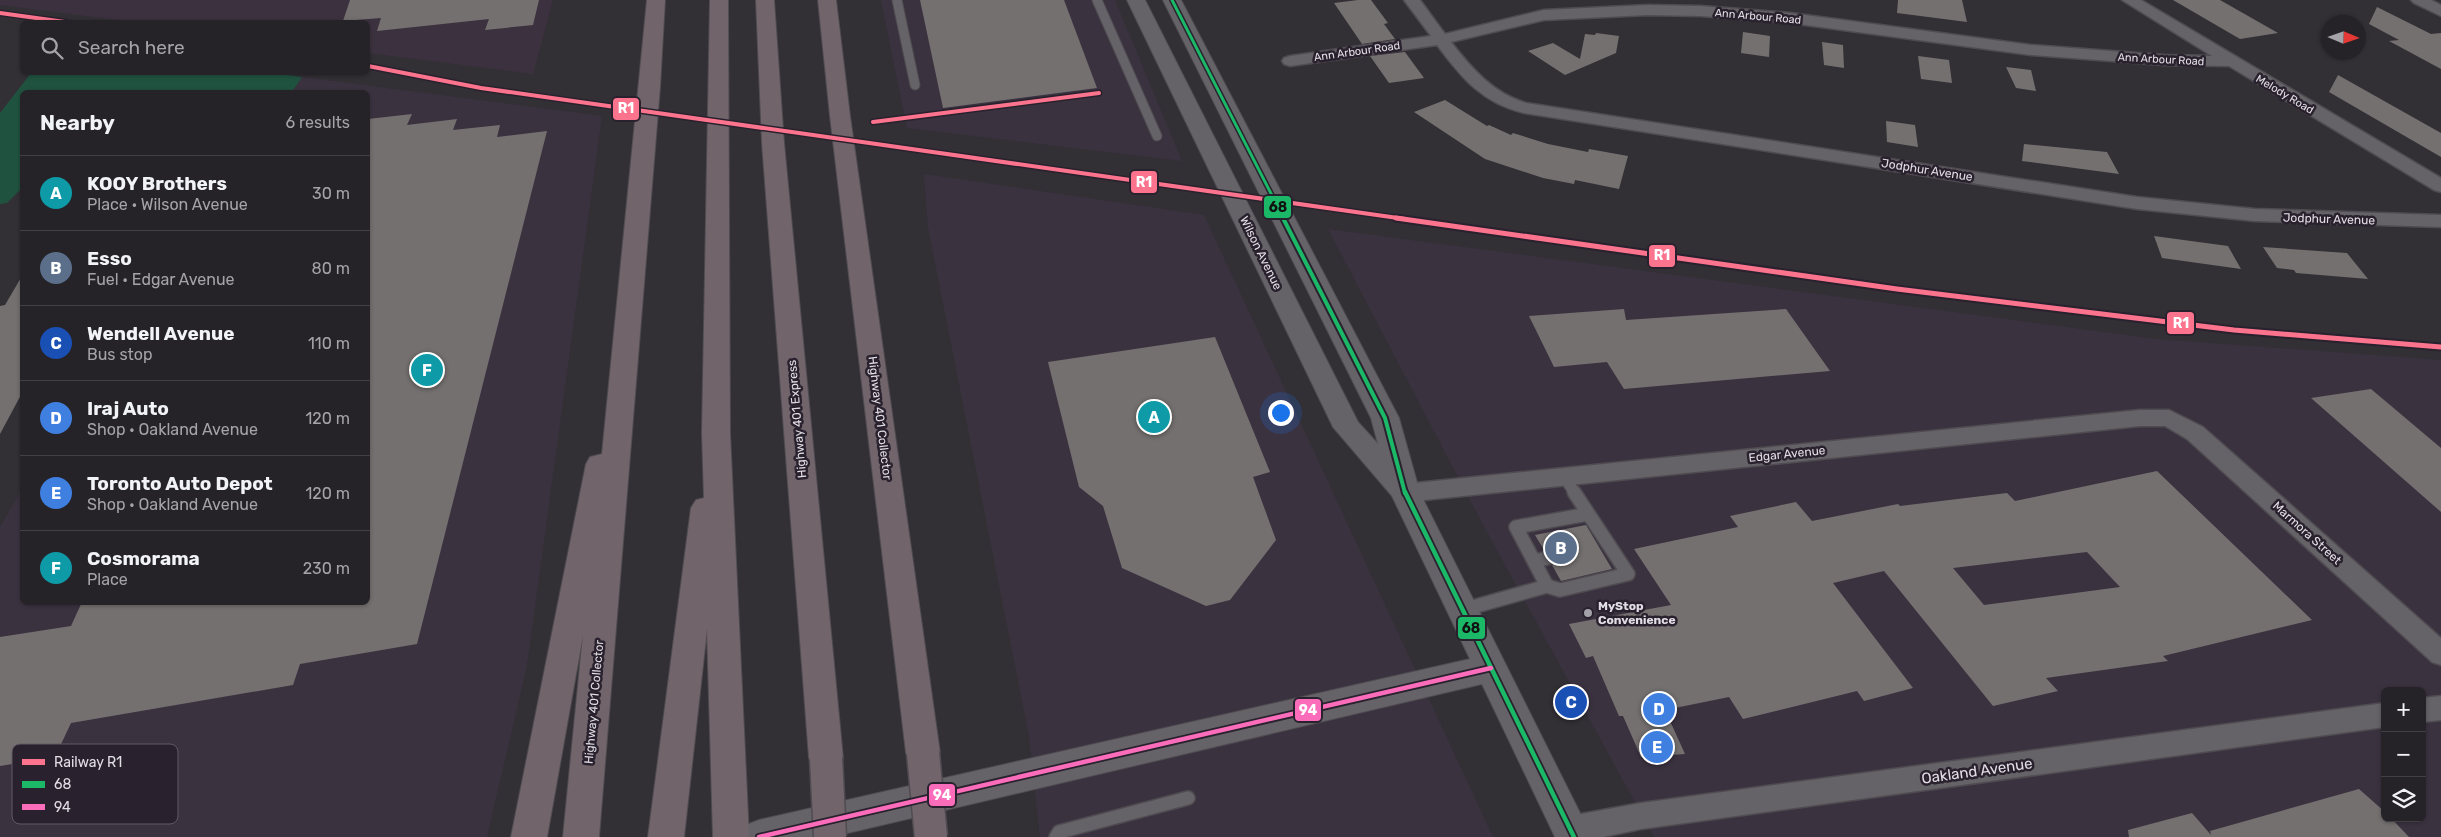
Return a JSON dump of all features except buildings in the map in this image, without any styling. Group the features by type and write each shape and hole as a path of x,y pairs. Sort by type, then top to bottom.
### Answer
{"highway":[{"name":"Highway 401 Collector","path":"581,836 650,87 656,0"},
{"path":"719,0 716,433 732,797 732,837"},
{"name":"Highway 401 Express","path":"765,0 773,143 826,758 830,837"},
{"name":"Highway 401 Collector","path":"827,1 840,116 923,753 931,837"},
{"path":"529,837 626,337"},
{"path":"667,824 716,433"}],"main road":[{"name":"Wilson Avenue","path":"1136,0 1347,426 1404,493"},
{"name":"Wilson Avenue","path":"1172,0 1385,418 1404,493 1572,833"},
{"path":"759,837 1491,668"}],"street":[{"name":"Jodphur Avenue","path":"1412,0 1468,71 1485,89 1495,97 1524,108 2146,204 2255,215 2354,220 2441,221"},
{"name":"Melody Road","path":"2130,0 2229,61 2441,186"},
{"path":"2419,0 2441,11"},
{"name":"Ann Arbour Road","path":"1290,61 1443,39 1544,7 1726,13 1798,19 2030,50 2164,60 2229,61"},
{"name":"Edgar Avenue","path":"1404,493 2140,418 2169,418"},
{"name":"Marmora Street","path":"2169,418 2195,433 2441,654"},
{"path":"2426,710 2441,708"},
{"name":"Oakland Avenue","path":"1572,833 1642,816 2381,716"}],"lane":[{"path":"897,0 915,85"},
{"path":"1097,0 1157,136"},
{"path":"1462,610 1547,586 1560,590 1628,574 1604,545 1588,514 1564,476"},
{"path":"1547,586 1516,528 1588,514"},
{"path":"1534,561 1548,558"},
{"path":"1056,837 1059,832 1188,798"}],"shaded area":[{"path":"0,0 553,0 533,74 370,53 370,20 117,20 0,5"},
{"path":"881,0 1115,0 1182,161 907,128"},
{"path":"302,77 602,116 527,665 487,837 0,837 0,527 20,492 20,605 370,605 370,90 293,90"},
{"path":"924,174 1204,215 1493,837 1040,837 1029,736 928,228"},
{"path":"1328,229 2156,339 2441,360 2441,837 1654,837 1481,521"}],"green space":[{"path":"29,75 288,75 302,77 293,90 20,90 20,190 7,203 0,204 0,113"}],"rail line":[{"name":"R1","path":"0,13 51,20"},
{"name":"R1","path":"370,66 481,88 1897,289 2234,330 2441,347"},
{"name":"R1","path":"873,122 1099,93"}],"transit line":[{"name":"68","path":"1172,0 1385,418 1405,493 1574,837"},
{"name":"94","path":"759,837 1491,668"}],"place":[{"name":"Cosmorama","path":"427,370"},
{"name":"KOOY Brothers","path":"1154,417"},
{"name":"Esso","path":"1561,548"},
{"name":"MyStop Convenience","path":"1588,613"},
{"name":"Wendell Avenue","path":"1571,702"},
{"name":"Iraj Auto","path":"1659,709"},
{"name":"Toronto Auto Depot","path":"1657,747"}]}
